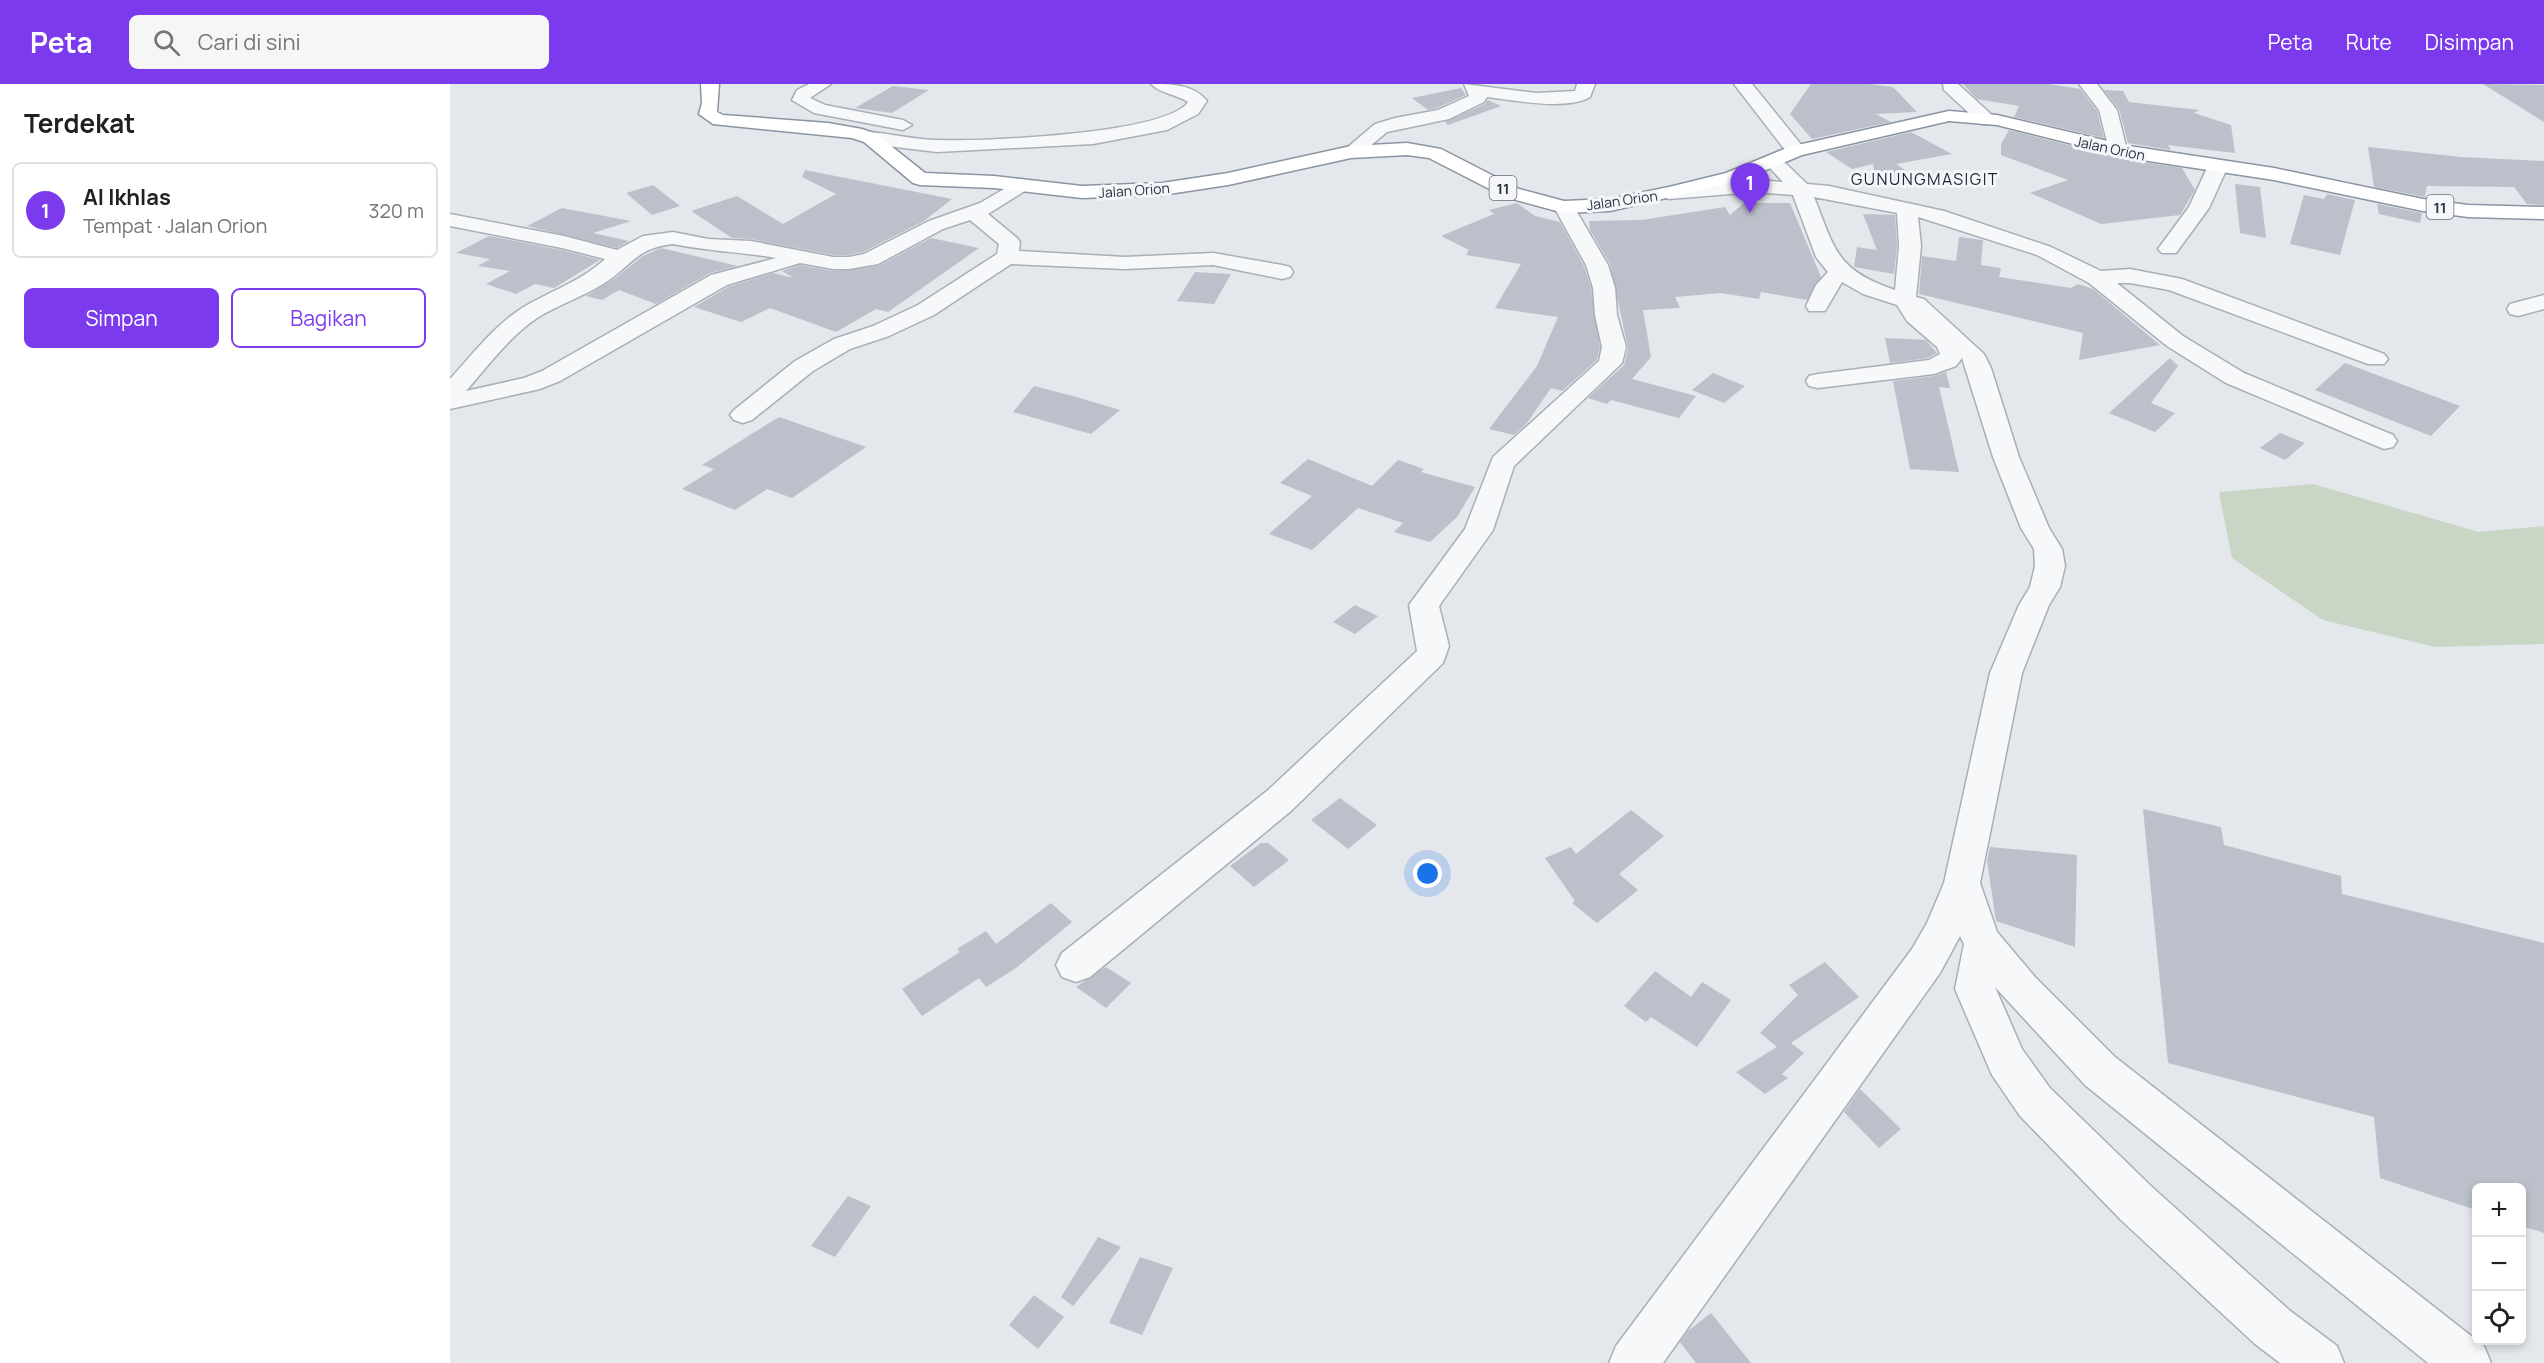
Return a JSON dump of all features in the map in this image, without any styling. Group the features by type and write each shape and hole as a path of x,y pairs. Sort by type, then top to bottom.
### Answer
{"highway":[{"name":"Jalan Orion","path":"710,84 711,103 708,114 718,120 828,128 856,133 870,138 920,179 1021,185 1082,192 1162,189 1228,179 1351,152 1380,148 1434,153 1512,193 1564,207 1610,205 1733,177 1796,151 1949,116 2023,126 2118,150 2327,184 2423,205 2468,211 2544,213"}],"street":[{"path":"822,84 803,94 801,100 820,109 921,130 917,135 902,140"},
{"path":"870,138 902,140 937,146 1093,138 1145,131 1192,110 1198,100 1183,91 1160,84"},
{"path":"1351,152 1382,128 1395,123 1443,115 1478,98 1475,88 1538,98 1579,96 1584,93 1586,84"},
{"path":"1743,84 1796,151"},
{"path":"2088,84 2108,110 2118,150"},
{"path":"1950,86 1987,120"},
{"path":"1633,1363 1898,996 1926,961 1944,929 1962,883 2006,673 2034,605 2045,587 2050,567 2048,549 2035,528 2006,457 1979,368 1972,354 1916,304 1871,289 1840,272 1827,257 1801,189 1772,160"},
{"path":"2169,249 2199,208 2218,166"},
{"path":"450,394 510,328 530,313 597,278 620,257 650,240 673,238 708,245 751,247 849,263 870,259 936,225 987,207 1021,185"},
{"path":"1669,193 1745,187 1801,189 1937,215 2044,251 2097,278 2175,341 2235,378 2384,441"},
{"path":"1076,965 1279,801 1432,655 1433,646 1424,605 1479,530 1502,463 1610,363 1614,347 1606,315 1604,288 1597,265 1564,207"},
{"path":"1818,381 1934,367 1948,362 1952,354 1947,344 1915,316 1905,300 1910,246 1907,208"},
{"path":"973,212 1010,242 1007,257"},
{"path":"450,220 564,242 620,257"},
{"path":"743,415 811,361 842,344 881,331 926,310 1007,257 1125,263 1213,259 1282,272"},
{"path":"450,402 531,384 550,376 719,280 761,267 810,258"},
{"path":"1817,306 1827,285 1840,272"},
{"path":"2097,278 2130,276 2174,284 2376,359"},
{"path":"2518,309 2544,302"},
{"path":"1962,883 1973,924 1983,944 2022,989 2100,1071 2467,1363"},
{"path":"1983,944 1975,989 2007,1062 2035,1102 2137,1204 2263,1319 2320,1363"}],"green space":[{"path":"2313,484 2479,532 2544,526 2544,644 2435,647 2323,620 2232,558 2219,492"}],"building":[{"path":"1811,84 1869,84 1893,87 1917,112 1876,114 1891,122 1812,139 1790,114"},
{"path":"1963,84 2049,84 2080,89 2097,111 2104,138 2014,117 2019,106 1977,99"},
{"path":"2483,84 2544,85 2544,122"},
{"path":"893,86 929,90 892,113 855,108"},
{"path":"1461,88 1466,95 1428,110 1412,98"},
{"path":"2104,90 2123,91 2129,102 2199,110 2194,113 2231,125 2235,153 2168,145 2171,150 2128,143 2119,109"},
{"path":"1488,100 1501,106 1448,125 1445,122 1485,104"},
{"path":"2009,130 2128,160 2182,168 2195,190 2180,215 2101,224 2030,193 2068,180 2001,155 2001,144"},
{"path":"1911,132 1952,154 1896,164 1916,177 1877,184 1873,164 1852,169 1826,152"},
{"path":"2368,147 2461,157 2544,161 2544,205 2527,204 2514,187 2427,186 2425,197 2374,187"},
{"path":"805,170 952,199 924,221 863,252 849,255 833,255 751,239 732,238 691,211 737,196 783,224 836,194 802,177"},
{"path":"2235,184 2260,187 2266,238 2240,233"},
{"path":"653,185 680,206 652,215 626,193"},
{"path":"2327,194 2355,200 2340,255 2290,244 2304,195 2324,199"},
{"path":"1517,203 1535,216 1560,222 1584,266 1591,288 1600,347 1597,360 1562,391 1551,388 1527,423 1514,435 1489,429 1537,366 1558,317 1495,308 1521,264 1466,255 1469,250 1441,236 1494,214 1489,210"},
{"path":"1744,203 1790,203 1821,277 1807,300 1761,292 1759,299 1721,293 1675,297 1680,308 1643,310 1651,357 1632,379 1696,396 1679,418 1611,400 1607,404 1588,398 1624,365 1628,348 1610,264 1590,230 1589,221 1642,220 1725,207 1730,215"},
{"path":"2377,204 2422,213 2420,223 2379,214"},
{"path":"562,208 631,221 593,233 629,241 617,248 527,226"},
{"path":"1863,214 1895,215 1897,246 1894,274 1854,267 1857,247 1877,250"},
{"path":"489,236 600,260 554,288 535,284 516,294 486,284 510,271 478,266 490,259 456,253"},
{"path":"1959,237 1983,240 1981,265 2001,268 1999,277 2071,288 2078,284 2093,289 2160,345 2079,360 2083,333 1919,294 1922,256 1956,261"},
{"path":"931,238 979,248 888,312 876,309 836,332 770,308 741,322 694,307 728,287 773,273 794,278 782,271 800,265 833,271 878,266"},
{"path":"661,248 738,266 710,273 656,304 619,290 602,300 586,296 614,279 643,256"},
{"path":"1195,272 1231,274 1214,304 1177,301"},
{"path":"1885,338 1926,340 1937,353 1928,358 1890,363"},
{"path":"2170,358 2178,366 2151,403 2175,413 2155,432 2109,413"},
{"path":"2345,363 2460,406 2431,436 2315,390"},
{"path":"1946,372 1950,388 1939,387 1959,472 1910,469 1893,381 1934,376"},
{"path":"1713,373 1745,386 1724,403 1692,390"},
{"path":"1034,386 1120,410 1091,434 1013,412"},
{"path":"779,417 866,447 792,498 767,489 735,510 682,489 714,469 702,465"},
{"path":"2280,433 2305,443 2285,460 2260,448"},
{"path":"1308,459 1372,486 1398,460 1424,469 1421,472 1475,487 1457,517 1430,542 1394,532 1403,523 1358,508 1312,550 1269,534 1312,496 1280,483"},
{"path":"1355,605 1378,616 1355,634 1333,622"},
{"path":"1340,798 1377,825 1348,849 1311,820"},
{"path":"2143,809 2221,827 2224,845 2341,876 2342,894 2544,943 2544,1233 2526,1227 2526,1183 2472,1183 2472,1209 2380,1178 2374,1117 2168,1063"},
{"path":"1631,810 1664,836 1619,874 1638,890 1597,923 1572,903 1575,901 1545,858 1571,847 1576,854"},
{"path":"1261,843 1268,843 1289,860 1254,887 1230,866"},
{"path":"1990,847 2077,855 2075,947 1996,921 1987,861"},
{"path":"1051,903 1072,922 1016,968 986,987 979,978 922,1016 902,989 960,952 957,949 986,931 996,944"},
{"path":"1825,962 1859,997 1791,1043 1804,1053 1782,1074 1788,1078 1765,1094 1736,1072 1777,1047 1760,1033 1798,995 1789,985"},
{"path":"1106,967 1131,983 1106,1008 1076,987"},
{"path":"1655,971 1691,997 1702,982 1731,1000 1697,1047 1651,1017 1646,1022 1624,1006"},
{"path":"1860,1089 1901,1129 1879,1148 1844,1112"},
{"path":"848,1196 871,1206 835,1257 811,1246"},
{"path":"1098,1237 1121,1247 1073,1306 1061,1297"},
{"path":"1140,1257 1173,1268 1142,1335 1109,1323"},
{"path":"1034,1295 1064,1317 1038,1349 1009,1325"},
{"path":"1711,1313 1751,1363 1696,1363 1680,1342 1688,1331"}],"place":[{"name":"Al Ikhlas","path":"1750,213"}],"district":[{"name":"GUNUNGMASIGIT","path":"1925,179"}]}
